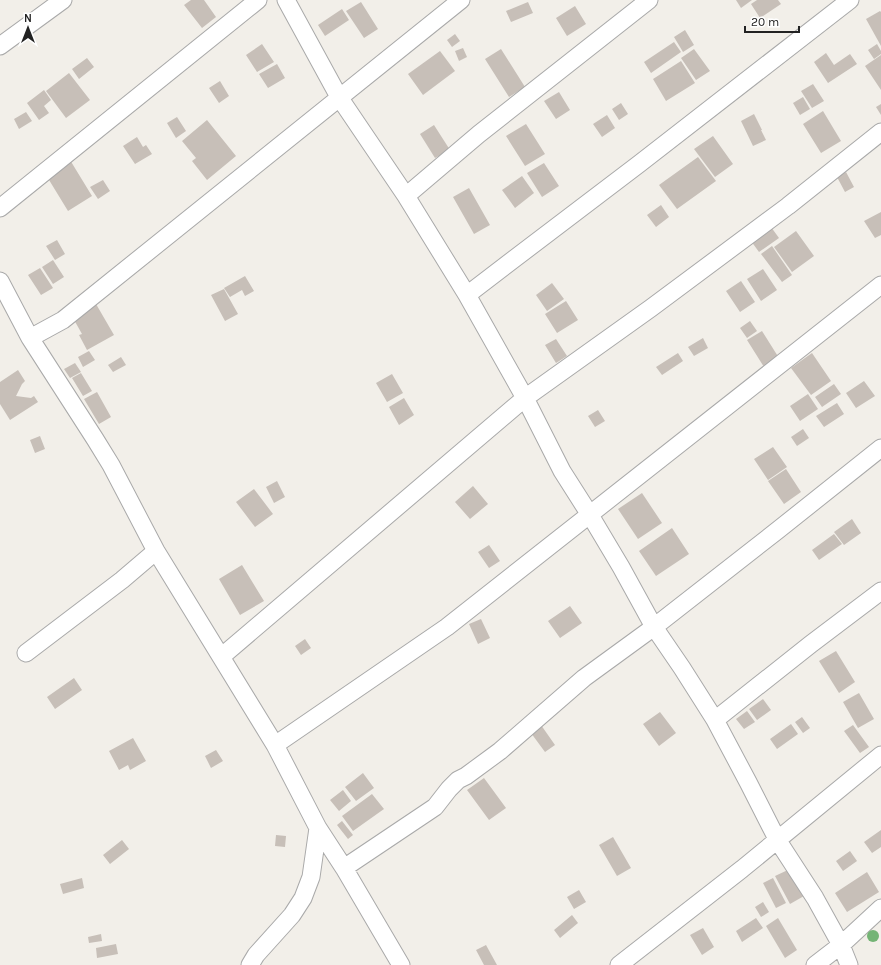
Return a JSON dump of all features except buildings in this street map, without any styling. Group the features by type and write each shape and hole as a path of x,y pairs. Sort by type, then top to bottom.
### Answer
{"street":[{"path":"0,46 63,0"},
{"path":"0,208 258,0"},
{"path":"286,0 339,97 406,196 467,294 525,398 562,471 590,515 654,627 715,720 778,841 815,898 841,945 849,965"},
{"path":"30,338 63,320 461,0"},
{"path":"406,196 479,134 649,0"},
{"path":"467,294 639,164 850,0"},
{"path":"221,657 525,398 651,308 788,206 881,132"},
{"path":"0,281 30,338 111,465 156,552 275,745 318,828 344,868 401,965"},
{"path":"275,745 447,627 881,285"},
{"path":"344,868 435,807 458,780 466,776 500,751 584,678 654,627 881,448"},
{"path":"26,653 122,580 156,552"},
{"path":"715,720 881,591"},
{"path":"619,965 742,870 881,755"},
{"path":"250,965 256,955 292,915 303,898 311,877 318,828"},
{"path":"815,965 841,945 881,908"}]}
